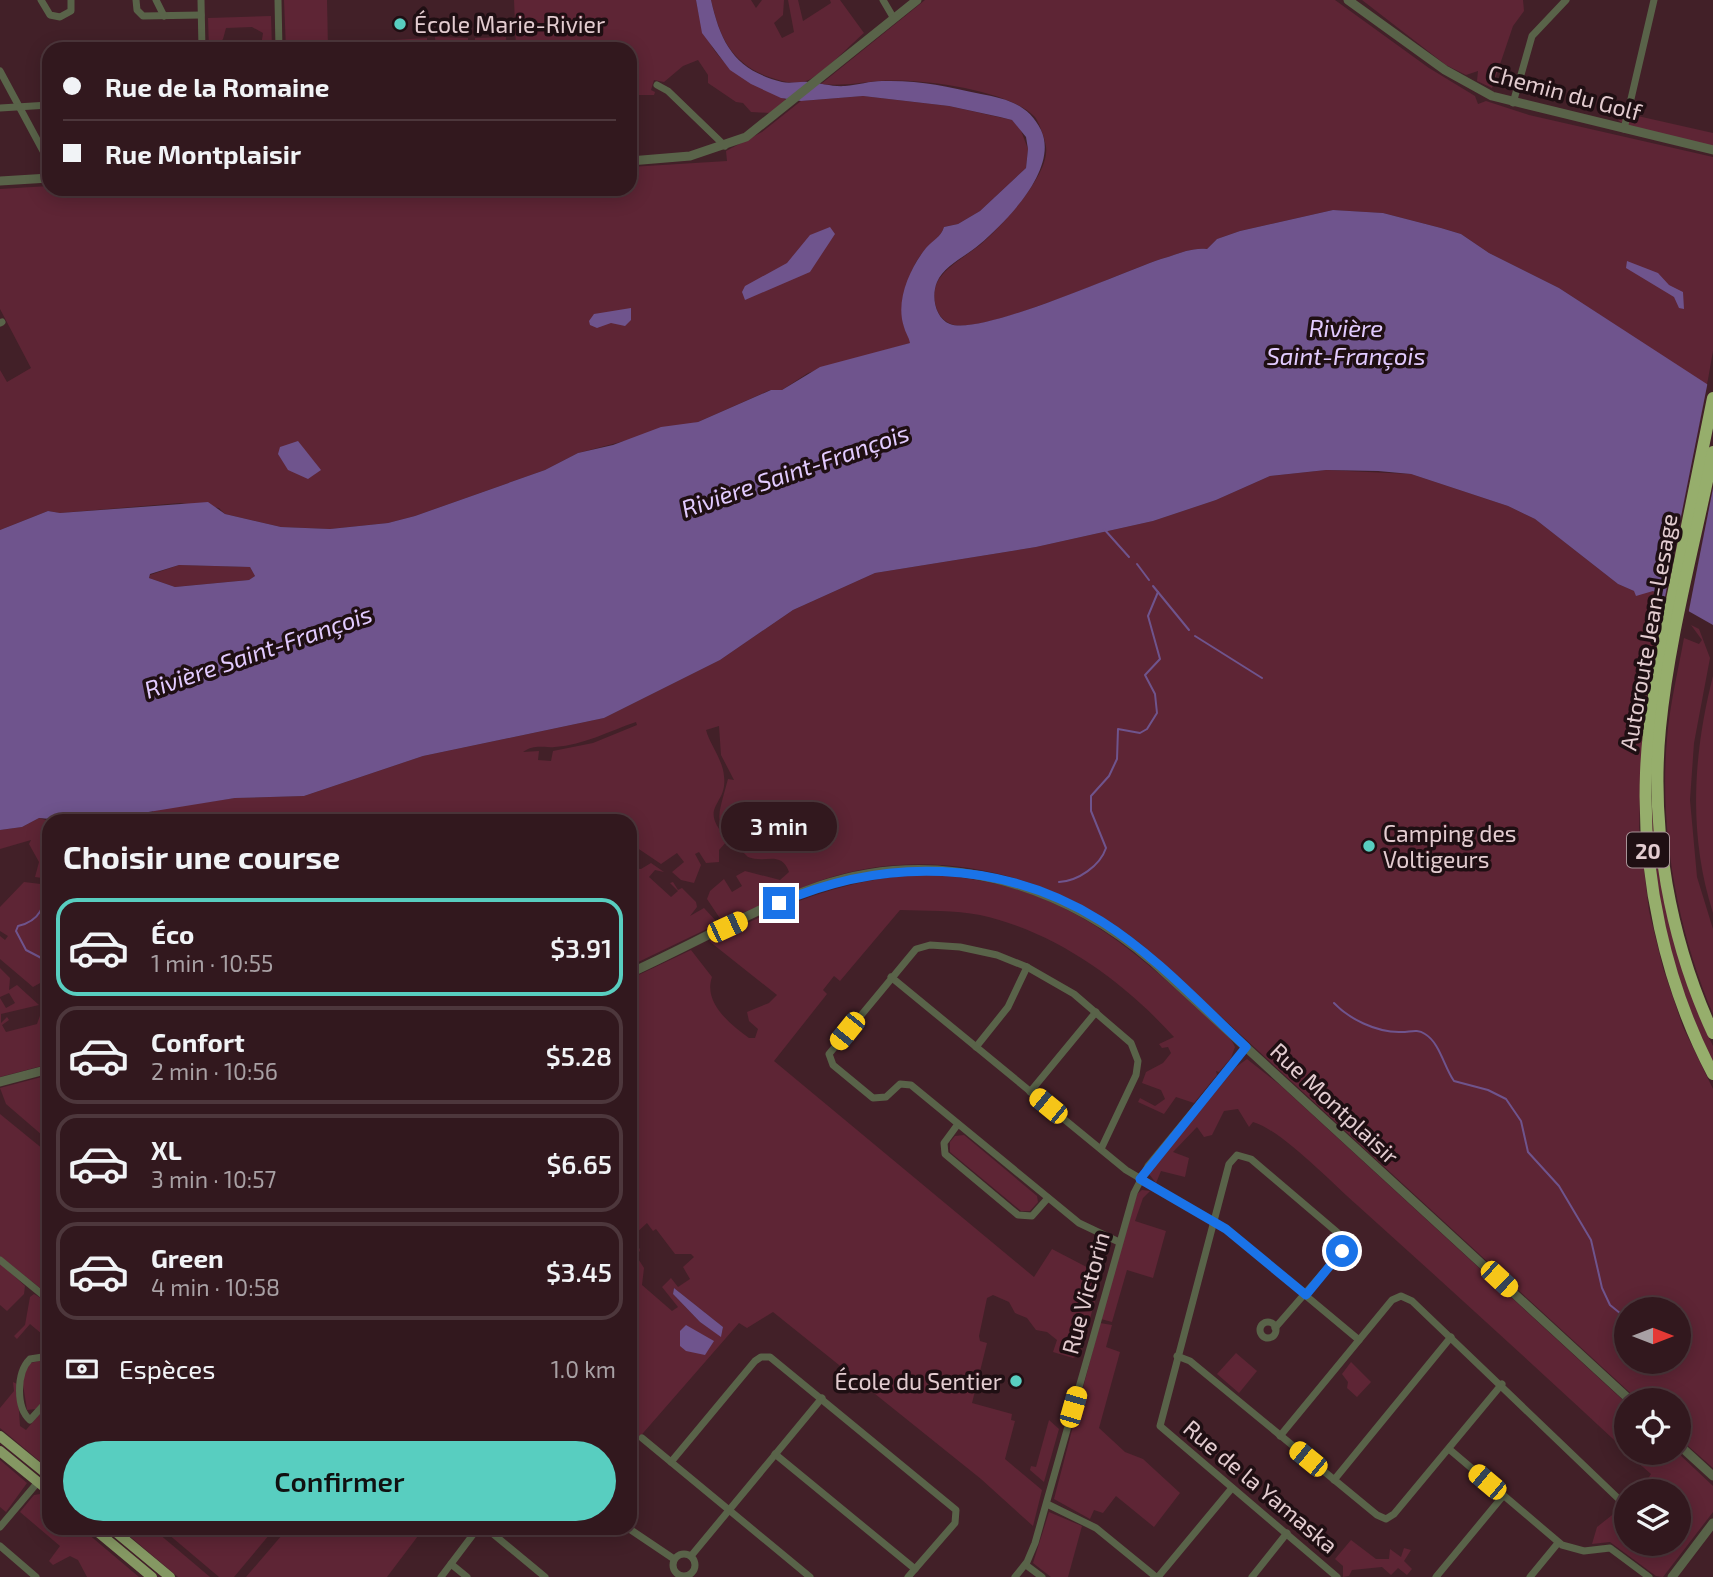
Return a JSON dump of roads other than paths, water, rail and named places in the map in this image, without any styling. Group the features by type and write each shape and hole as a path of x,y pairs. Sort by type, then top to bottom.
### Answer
{"highway":[{"name":"Autoroute Jean-Lesage","path":"1713,398 1646,760 1649,856 1655,901 1670,966 1689,1022 1713,1074"},
{"name":"Autoroute Jean-Lesage","path":"1713,452 1674,619 1660,730 1662,842 1677,932 1690,978 1713,1033"}],"main road":[{"path":"0,1436 42,1470"},
{"path":"0,1451 42,1485"},
{"path":"101,1535 152,1577"},
{"path":"119,1535 170,1577"}],"street":[{"path":"41,0 48,13 57,17 70,13 71,0"},
{"path":"136,0 140,15 201,15"},
{"path":"156,0 164,16"},
{"path":"201,0 202,42"},
{"path":"278,0 279,42"},
{"path":"883,0 893,17"},
{"path":"637,160 685,157 725,146 746,136 778,114 917,0"},
{"name":"Chemin du Golf","path":"1348,0 1453,76 1513,103 1713,150"},
{"path":"1513,103 1531,38 1566,0"},
{"path":"1625,130 1654,0"},
{"path":"0,71 42,149"},
{"path":"657,85 668,91 725,146"},
{"path":"0,108 42,105"},
{"path":"0,181 42,178"},
{"name":"Rue Montplaisir","path":"637,970 769,907 837,881 896,871 966,873 1031,888 1101,921 1152,961 1617,1388"},
{"path":"1101,1149 1138,1065 1130,1043 1061,984 1027,967 985,952 930,945 913,951 832,1049 830,1060 873,1098 883,1099 897,1086 908,1084 1079,1223 1119,1242"},
{"path":"976,1047 1008,1007 1027,967"},
{"path":"891,977 1101,1149 1140,1179 1214,1222 1359,1340"},
{"path":"1030,1092 1096,1012"},
{"name":"Rue Victorin","path":"1015,1577 1026,1564 1047,1503 1119,1242 1140,1179 1246,1047"},
{"path":"0,1082 42,1071"},
{"path":"958,1124 944,1143 945,1154 1018,1215 1032,1216 1048,1198"},
{"path":"1276,1328 1342,1251 1345,1239 1245,1155 1237,1155 1229,1164 1177,1356 1190,1362 1377,1515 1389,1519 1502,1384"},
{"path":"0,1260 42,1294"},
{"path":"1280,1436 1392,1300 1401,1296 1412,1301 1502,1384 1614,1493"},
{"path":"1334,1480 1451,1337"},
{"name":"Rue de la Yamaska","path":"1177,1356 1160,1426 1337,1577"},
{"path":"42,1357 30,1359 22,1370 19,1383 24,1413 30,1420 42,1407"},
{"path":"671,1462 761,1357 773,1358 952,1505 957,1516 954,1525 908,1577"},
{"path":"691,1556 822,1398"},
{"path":"642,1438 810,1577"},
{"path":"1448,1449 1558,1542 1577,1550 1600,1547 1613,1549 1649,1577"},
{"path":"775,1454 915,1569"},
{"path":"1691,1456 1713,1476"},
{"path":"0,1527 38,1482"},
{"path":"1047,1503 1096,1528 1157,1577 1232,1488"},
{"path":"1436,1577 1503,1496"},
{"path":"1672,1577 1713,1523"},
{"path":"1251,1577 1287,1533"},
{"path":"637,1534 674,1559"},
{"path":"440,1577 473,1535"},
{"path":"494,1535 545,1577"},
{"path":"1530,1577 1558,1542"},
{"path":"0,1546 36,1577"},
{"path":"674,1559 682,1554 691,1556"},
{"path":"674,1559 673,1568 676,1574 681,1577 692,1576 695,1564 691,1556"},
{"path":"451,1564 467,1577"},
{"path":"1026,1564 1042,1577"}],"water":[{"name":"Rivière Saint-François","path":"696,0 711,0 725,42 742,62 766,77 785,83 840,86 882,81 932,84 1017,104 1036,121 1045,145 1043,160 1028,192 1004,221 980,244 950,266 937,282 936,306 941,317 950,324 966,325 991,321 1052,301 1161,259 1189,250 1207,249 1217,239 1240,231 1333,210 1383,213 1461,234 1489,253 1559,288 1713,388 1713,625 1653,591 1636,596 1634,591 1618,584 1535,519 1508,506 1411,474 1326,470 1270,476 1216,500 1153,521 1036,547 875,573 793,610 720,660 604,718 423,756 304,796 235,798 136,814 42,814 42,818 22,827 0,830 0,530 48,511 60,513 208,502 225,514 281,527 330,529 388,523 545,470 578,453 613,445 661,427 698,422 771,390 782,390 820,367 910,343 901,306 915,265 944,227 958,224 980,211 1026,168 1026,137 1012,120 949,106 863,96 801,101 781,98 751,84 730,70 702,33","holes":["179,565 250,567 255,576 249,580 175,587 149,578 150,574"]},
{"path":"830,227 835,234 810,272 745,300 742,292 745,286 787,263 810,235"},
{"path":"1627,261 1658,273 1669,285 1683,292 1684,309 1679,308 1674,297 1626,268"},
{"path":"631,308 631,320 625,326 611,323 597,328 590,325 589,321 594,314"},
{"path":"298,441 321,470 308,479 288,470 278,454 280,447"},
{"path":"674,1288 723,1327 721,1337 700,1322 673,1294"},
{"path":"686,1325 714,1341 705,1355 686,1351 680,1346 680,1331"}],"waterway":[{"path":"1104,529 1129,557"},
{"path":"1137,564 1149,580"},
{"path":"1153,586 1189,630"},
{"path":"1059,882 1074,879 1094,866 1106,848 1091,811 1091,796 1109,776 1117,759 1118,729 1140,733 1147,729 1157,713 1155,694 1145,675 1160,659 1148,616 1158,592"},
{"path":"1195,636 1262,678"},
{"path":"42,908 32,920 18,926 16,931 26,950 42,958"},
{"path":"1334,1003 1347,1014 1372,1027 1390,1031 1422,1032 1438,1049 1454,1081 1488,1090 1506,1099 1521,1121 1528,1152 1559,1186 1591,1240 1602,1288 1614,1308"}],"place":[{"name":"École Marie-Rivier","path":"400,24"},
{"name":"Camping des Voltigeurs","path":"1369,846"},
{"name":"École du Sentier","path":"1016,1381"}]}
